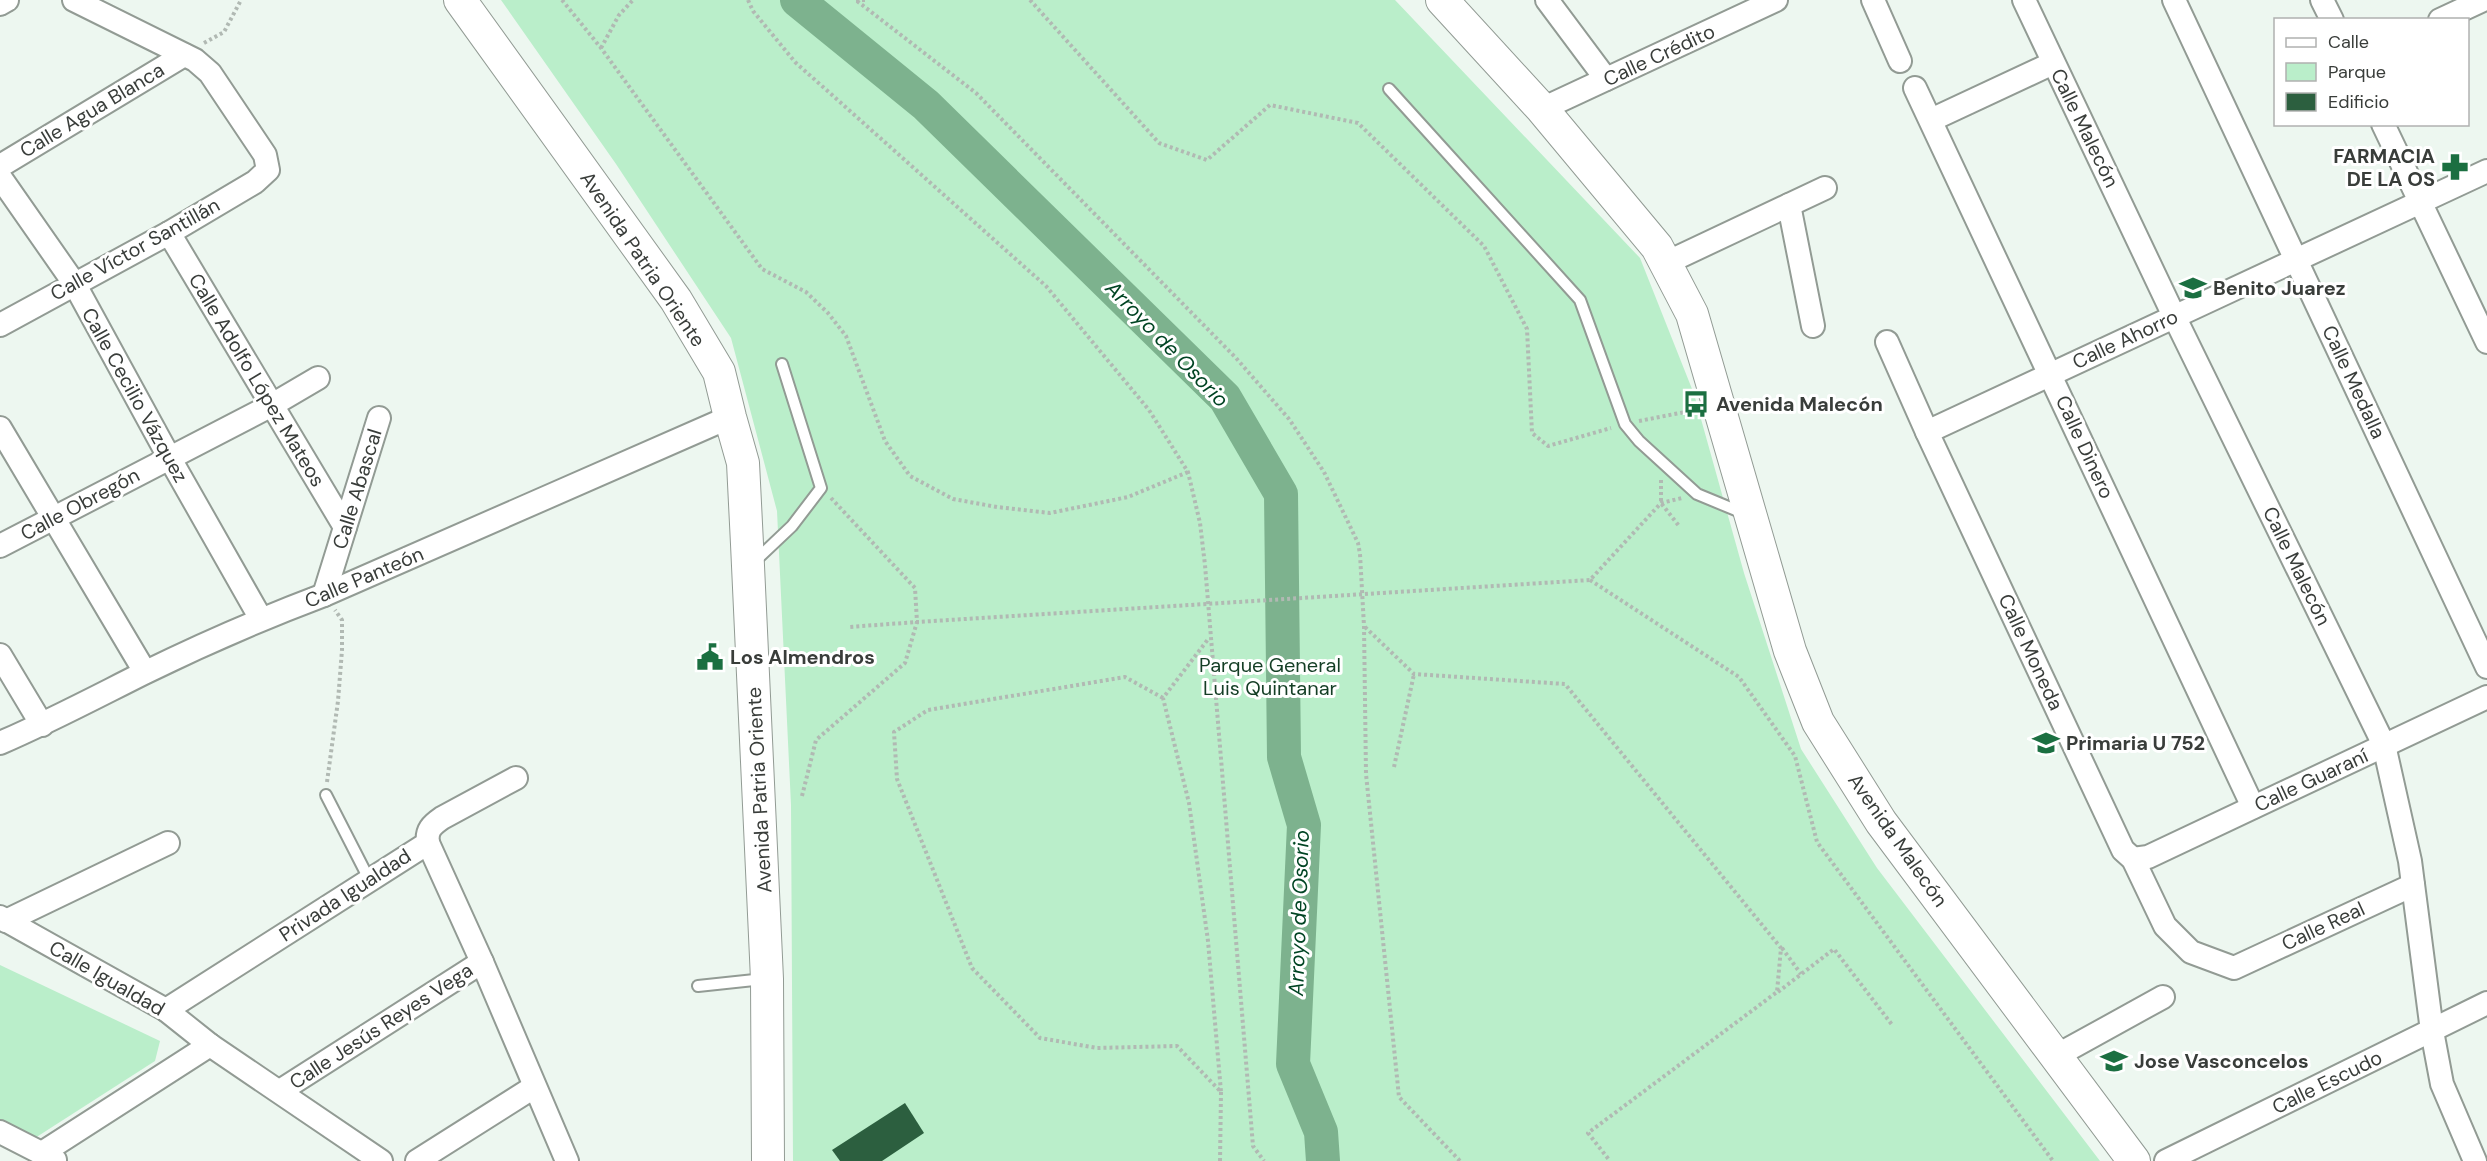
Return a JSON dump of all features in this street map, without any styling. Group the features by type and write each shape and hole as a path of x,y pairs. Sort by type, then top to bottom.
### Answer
{"main road":[{"name":"Avenida Patria Oriente","path":"460,0 676,300 719,372 743,463 767,979 768,1161"},
{"name":"Avenida Malecón","path":"1442,0 1542,109 1657,247 1692,314 1790,651 1818,722 1881,822 2134,1161"}],"street":[{"path":"0,4 7,0"},
{"path":"74,0 184,55"},
{"path":"1547,0 1606,79"},
{"name":"Calle Crédito","path":"1542,109 1776,0"},
{"path":"1873,0 1900,61"},
{"name":"Calle Malecón","path":"2024,0 2384,745 2410,861 2432,1031 2442,1084 2475,1161"},
{"name":"Calle Medalla","path":"2174,0 2487,667"},
{"path":"2322,0 2331,18"},
{"path":"2444,18 2483,0"},
{"name":"Calle Agua Blanca","path":"0,166 184,55"},
{"name":"Calle Víctor Santillán","path":"0,325 169,232 255,182 268,170 265,155 210,73 195,60 184,55"},
{"path":"1931,120 2053,63"},
{"name":"Calle Dinero","path":"1915,88 2253,807"},
{"path":"2384,126 2487,342"},
{"name":"Calle Ahorro","path":"1927,432 2487,171"},
{"name":"Calle Cecilio Vázquez","path":"0,177 74,283 261,619"},
{"path":"1666,263 1826,188"},
{"path":"1790,205 1813,326"},
{"name":"Calle Adolfo López Mateos","path":"169,232 345,527"},
{"name":"Calle Moneda","path":"1887,342 2123,850 2133,859 2165,926 2191,952 2234,968"},
{"name":"Calle Obregón","path":"0,546 272,405 318,378"},
{"name":"Calle Panteón","path":"0,743 42,725 145,672 261,619 324,595 730,417"},
{"name":"Calle Abascal","path":"324,595 379,418"},
{"path":"0,428 145,672"},
{"path":"0,655 42,725"},
{"name":"Calle Guaraní","path":"2133,859 2148,857 2487,697"},
{"name":"Privada Igualdad","path":"166,1010 428,843 427,836 431,826 516,778"},
{"path":"3,919 168,843"},
{"path":"428,843 482,962 567,1161"},
{"name":"Calle Real","path":"2234,968 2413,885"},
{"name":"Calle Igualdad","path":"3,919 166,1010 210,1045 381,1161"},
{"name":"Calle Jesús Reyes Vega","path":"280,1091 482,962"},
{"path":"2056,1056 2163,997"},
{"name":"Calle Escudo","path":"2166,1161 2487,1002"},
{"path":"0,1132 49,1157 210,1045"},
{"path":"417,1161 534,1087"}],"lane":[{"path":"1389,89 1580,300 1625,424 1662,464 1697,494 1752,517"},
{"path":"748,567 792,526 821,488 782,364"},
{"path":"326,795 369,879"},
{"path":"698,986 767,979"}],"path":[{"path":"184,55 224,32 241,0"},
{"path":"562,0 601,48 762,269 806,292 828,313 846,336 885,441 910,476 953,499 1050,513 1128,497 1188,472"},
{"path":"601,48 619,15 633,0"},
{"path":"748,0 753,10 795,62 1046,286 1149,410 1188,472 1200,523 1205,565 1252,1146 1264,1161"},
{"path":"856,1 868,0"},
{"path":"1030,0 1160,143 1207,160 1270,105 1358,123 1484,246 1527,329 1532,433 1548,446 1625,424 1690,411"},
{"path":"856,1 976,93 1228,350 1289,419 1324,472 1358,543 1364,626 1366,774 1399,1097 1460,1161"},
{"path":"802,796 816,740 905,663 916,622 915,588 821,488"},
{"path":"1590,580 1661,503 1679,526"},
{"path":"849,627 1590,580 1739,677 1794,756 1817,842 2053,1161"},
{"path":"324,595 342,620 338,701 326,795"},
{"path":"1364,626 1414,674 1565,684 1801,974"},
{"path":"1164,698 1210,637"},
{"path":"1394,767 1414,674"},
{"path":"1220,1161 1221,1092 1208,941 1189,803 1164,698 1125,677 928,710 894,732 897,779 972,968 1040,1038 1096,1048 1177,1046 1221,1092"},
{"path":"1777,992 1781,948"},
{"path":"1610,1161 1588,1133 1834,949 1893,1026"}],"green space":[{"name":"Parque General Luis Quintanar","path":"501,0 1395,0 1640,258 1694,394 1744,573 1801,749 1877,868 2100,1161 793,1161 791,805 777,511 731,338 616,164"},
{"path":"0,965 160,1041 155,1061 35,1138 0,1119"}],"building":[{"path":"905,1103 924,1133 882,1161 840,1161 832,1150"}],"waterway":[{"name":"Arroyo de Osorio","path":"797,0 926,105 1225,398 1281,494 1284,757 1304,825 1293,1064 1321,1132 1323,1161"}],"place":[{"name":"FARMACIA DE LA OS","path":"2455,167"},
{"name":"Benito Juarez","path":"2193,288"},
{"name":"Avenida Malecón","path":"1696,404"},
{"name":"Los Almendros","path":"710,657"},
{"name":"Primaria U 752","path":"2046,743"},
{"name":"Jose Vasconcelos","path":"2114,1061"}]}
